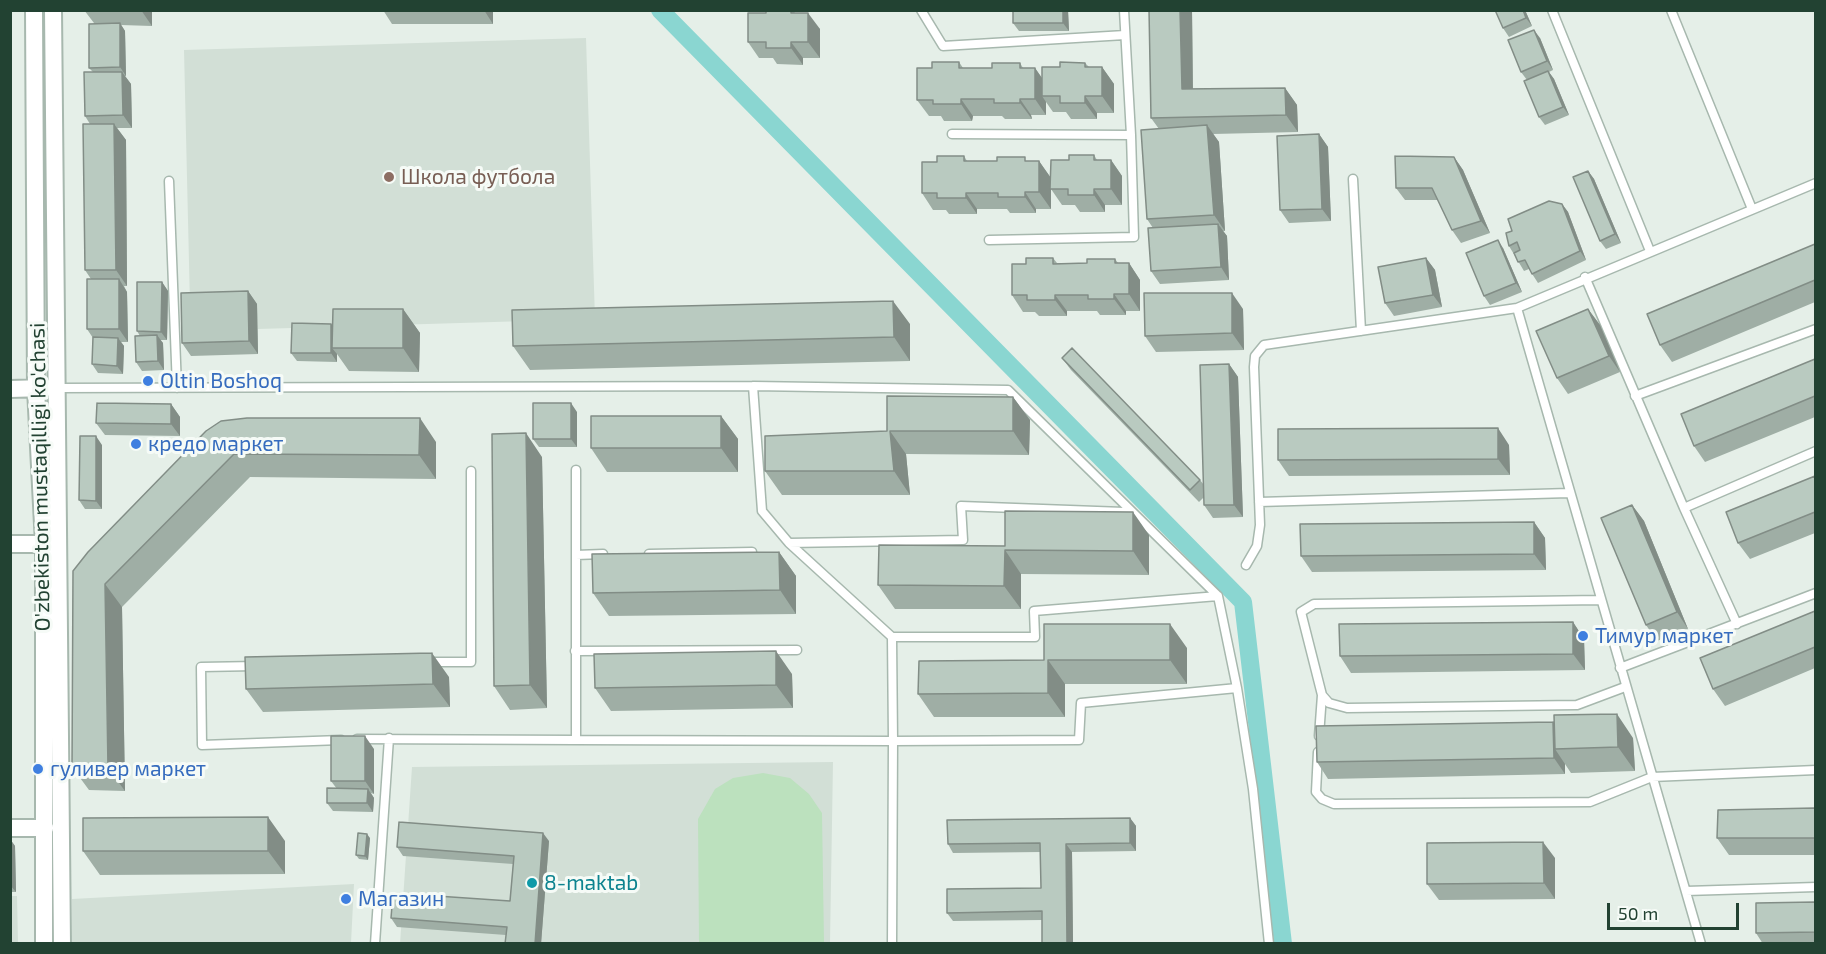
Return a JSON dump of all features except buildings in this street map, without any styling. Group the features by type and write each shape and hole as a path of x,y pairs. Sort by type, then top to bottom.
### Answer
{"street":[{"name":"O'zbekiston mustaqilligi ko'chasi","path":"34,10 36,389 44,544 44,944"},
{"name":"O'zbekiston mustaqilligi ko'chasi","path":"53,10 62,944"},
{"path":"10,389 57,388"},
{"path":"10,544 44,544"},
{"path":"10,828 45,828"}],"lane":[{"path":"921,10 943,45 1125,35"},
{"path":"989,240 1134,237 1124,10"},
{"path":"1552,10 1650,251"},
{"path":"1671,10 1752,209"},
{"path":"952,134 1131,135"},
{"path":"1353,179 1361,331"},
{"path":"169,180 177,388"},
{"path":"1246,565 1257,546 1259,502 1255,356 1264,345 1517,308 1585,277 1815,183"},
{"path":"1585,277 1684,508 1737,624"},
{"path":"1517,308 1701,944"},
{"path":"1635,396 1815,329"},
{"path":"57,388 753,386 1008,390 1218,596 1237,688 1253,789 1269,944"},
{"path":"753,386 762,511 789,543 892,637 1035,637 1034,611 1218,596"},
{"path":"1684,508 1815,451"},
{"path":"576,470 576,740"},
{"path":"424,663 471,662 471,471"},
{"path":"1259,502 1569,493"},
{"path":"789,543 963,540 961,506 1133,512"},
{"path":"635,554 752,552"},
{"path":"576,555 611,554"},
{"path":"1620,668 1815,593"},
{"path":"1600,600 1314,604 1301,612 1322,695 1316,792 1322,799 1334,804 1590,802 1652,777 1815,770"},
{"path":"892,637 892,944"},
{"path":"575,651 797,650"},
{"path":"271,666 201,668 202,744 389,738 1079,740 1081,703 1237,688"},
{"path":"1322,695 1329,703 1347,708 1577,705 1625,687"},
{"path":"375,944 389,738"},
{"path":"1686,891 1815,887"}],"shaded area":[{"name":"Школа футбола","path":"586,38 595,319 258,329 256,304 190,305 184,50"},
{"path":"833,762 830,943 400,944 412,767"},
{"path":"354,884 351,943 72,943 72,899"},
{"path":"10,896 17,896 18,943 11,943"}],"green space":[{"path":"763,773 790,778 809,794 822,813 824,943 699,943 698,819 715,789 733,778"}],"waterway":[{"path":"660,10 1243,602 1283,944"}],"place":[{"name":"Школа футбола","path":"389,177"},
{"name":"Oltin Boshoq","path":"148,381"},
{"name":"кредо маркет","path":"136,444"},
{"name":"Тимур маркет","path":"1583,636"},
{"name":"гуливер маркет","path":"38,769"},
{"name":"8-maktab","path":"532,883"},
{"name":"Магазин","path":"346,899"}]}
